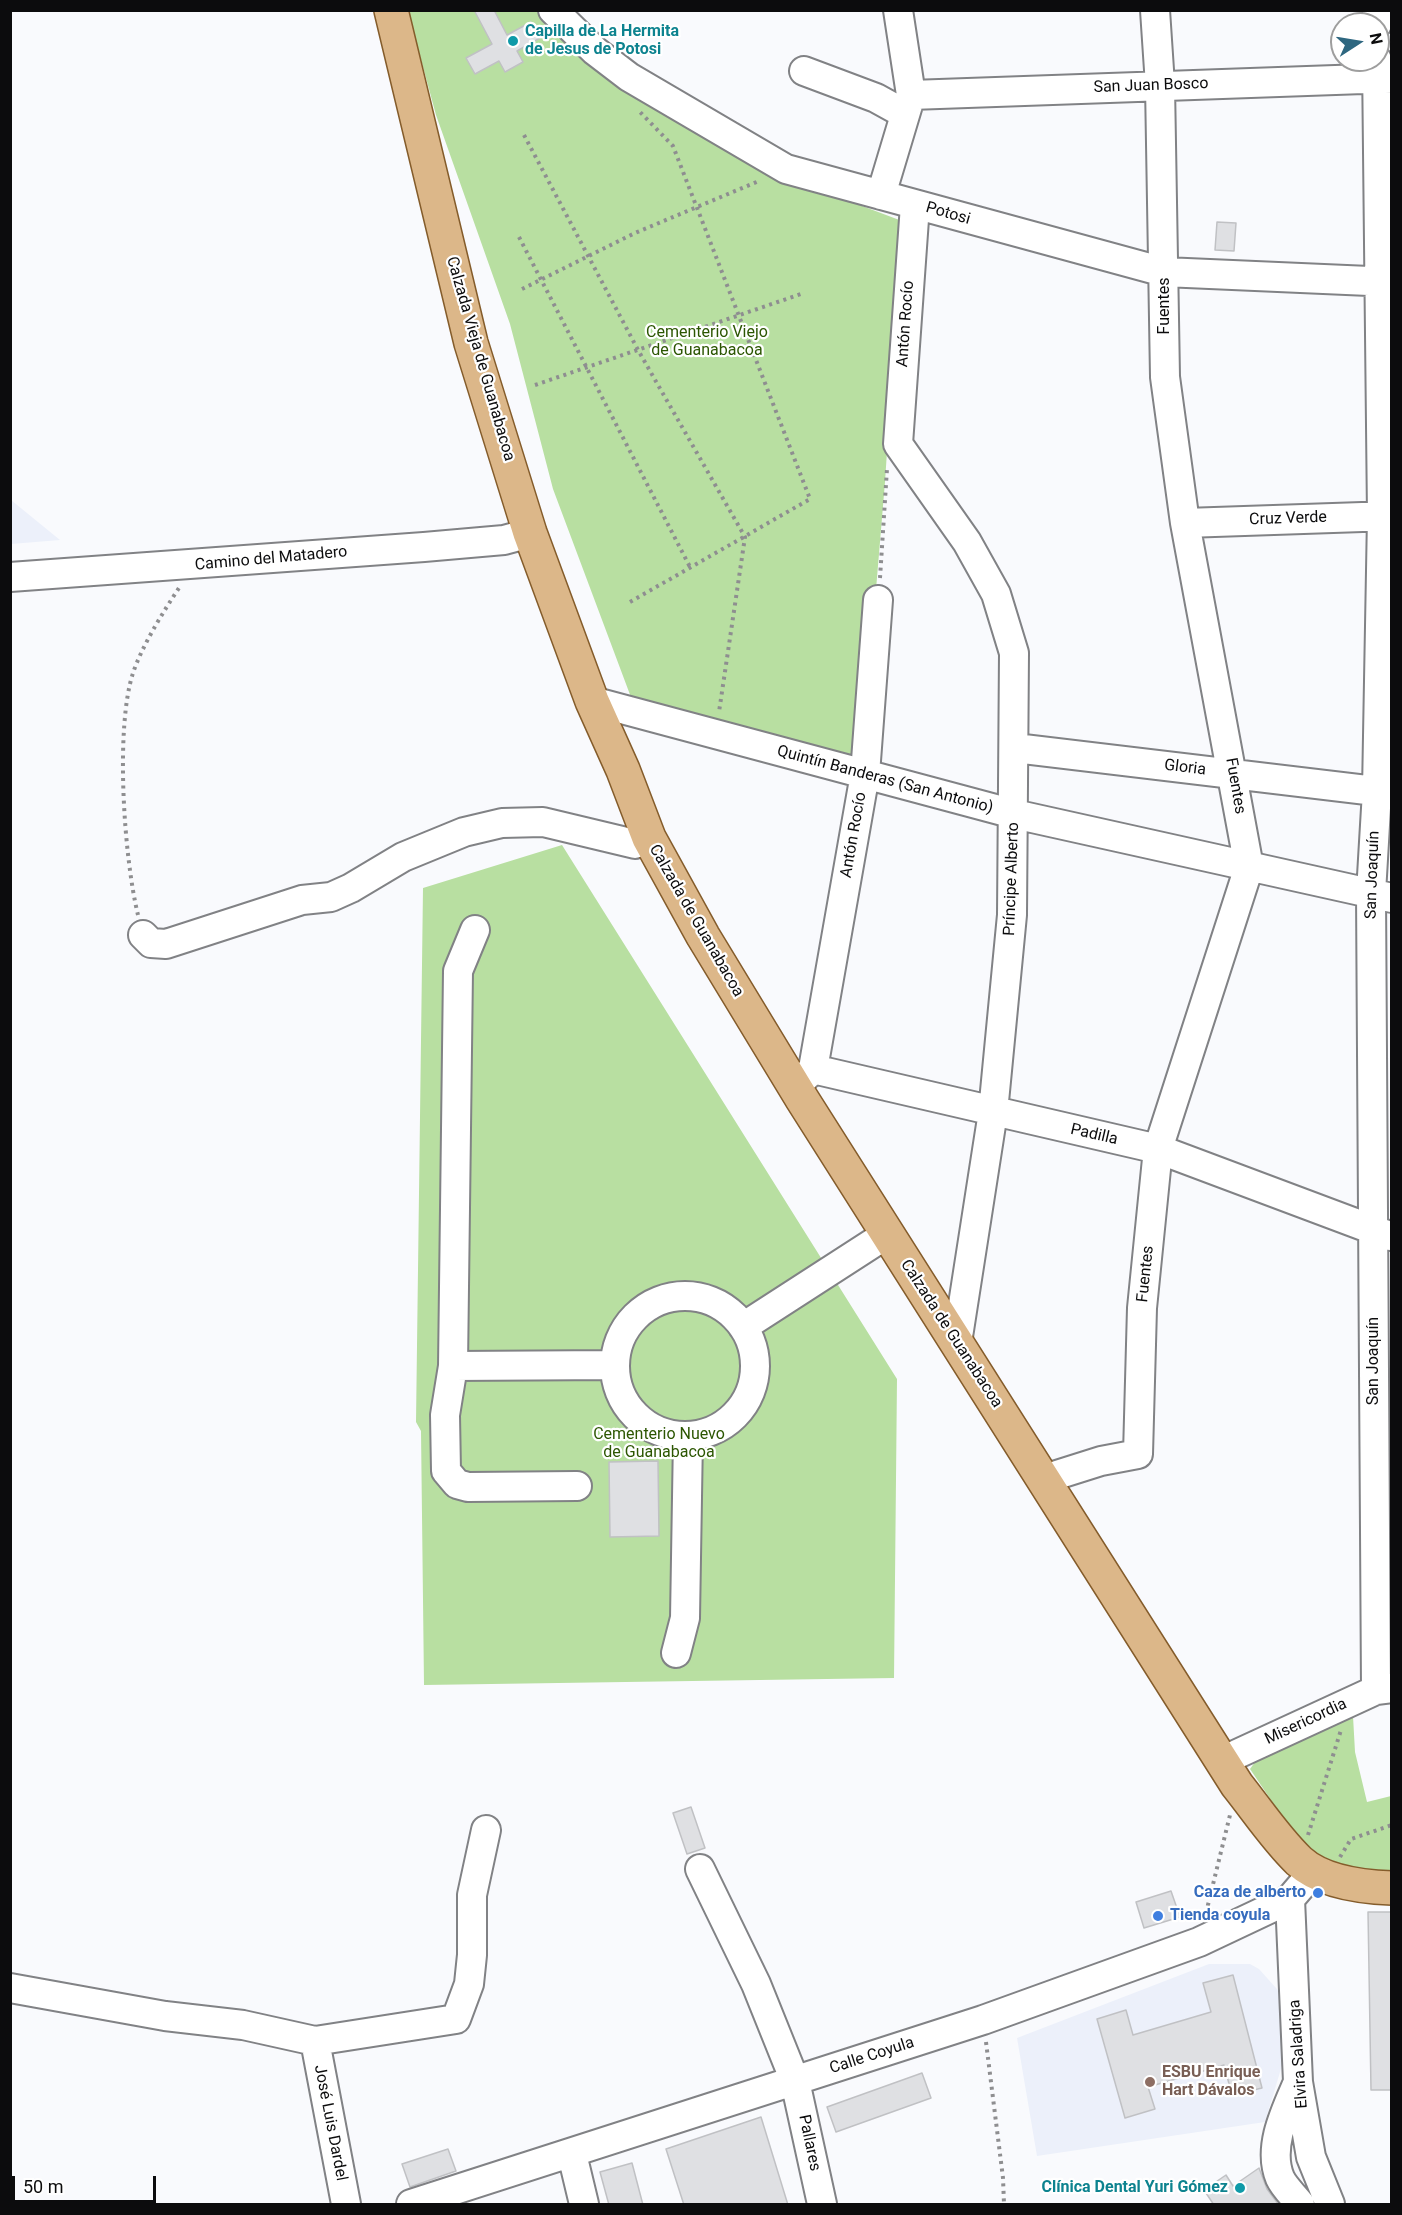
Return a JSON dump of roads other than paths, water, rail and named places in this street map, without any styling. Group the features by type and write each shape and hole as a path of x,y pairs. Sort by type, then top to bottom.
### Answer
{"main road":[{"name":"Calzada Vieja de Guanabacoa","path":"391,10 471,343 530,533 592,701"},
{"name":"Calzada de Guanabacoa","path":"592,701 623,770 649,838 703,936 804,1078 887,1234 1230,1773 1315,1870"},
{"path":"1315,1870 1364,1887 1392,1888"}],"street":[{"name":"Potosi","path":"553,10 595,51 629,77 786,169 1164,272 1385,282"},
{"path":"881,195 908,104 898,10"},
{"name":"Fuentes","path":"1044,1479 1101,1461 1138,1454 1142,1308 1158,1149 1249,867 1185,523 1165,377 1160,85 1155,10"},
{"path":"804,71 876,98 908,104"},
{"name":"San Juan Bosco","path":"908,104 1160,85 1382,72"},
{"name":"San Joaquín","path":"1382,72 1387,516 1382,895 1384,1689"},
{"name":"Antón Rocío","path":"898,444 915,205"},
{"name":"Príncipe Alberto","path":"898,444 968,542 996,594 1014,653 1012,915 993,1112 957,1343"},
{"name":"Cruz Verde","path":"1185,523 1387,516"},
{"name":"Camino del Matadero","path":"10,577 186,566 504,540 530,533"},
{"name":"Antón Rocío","path":"804,1078 865,774 878,600"},
{"name":"Quintín Banderas (San Antonio)","path":"592,701 1014,814 1382,895"},
{"name":"Gloria","path":"1015,748 1384,792"},
{"path":"142,936 151,943 166,944 302,900 330,897 351,888 404,857 464,832 502,824 543,822 635,844 649,838"},
{"path":"475,930 458,971 453,1366 445,1415 446,1471 457,1484 468,1487 577,1486"},
{"name":"Padilla","path":"804,1078 993,1112 1158,1149 1383,1233"},
{"path":"743,1327 887,1234"},
{"path":"690,1296 725,1309 743,1327 753,1350 754,1374 747,1398 737,1413 723,1425 712,1431 688,1437 663,1433 641,1421 624,1401 616,1378 615,1365 620,1340 629,1324 642,1311 665,1299 690,1296"},
{"path":"453,1366 615,1365"},
{"path":"676,1653 685,1618 688,1437"},
{"name":"Misericordia","path":"1230,1773 1350,1702 1384,1689"},
{"path":"10,1988 165,2016 243,2025 315,2041 456,2019 469,1984 472,1955 472,1895 486,1830"},
{"name":"Pallares","path":"700,1869 756,1984 795,2081 822,2205"},
{"name":"Calle Coyula","path":"411,2205 983,2020 1199,1942 1290,1899 1315,1870"},
{"name":"Elvira Saladriga","path":"1290,1899 1298,2082 1311,2157 1330,2205"},
{"name":"José Luis Dardel","path":"315,2041 346,2205"},
{"path":"1298,2082 1281,2121 1277,2153 1280,2178 1300,2205"},
{"path":"572,2154 584,2205"}],"place":[{"name":"Capilla de La Hermita de Jesus de Potosi","path":"513,41"},
{"name":"Caza de alberto","path":"1318,1893"},
{"name":"Tienda coyula","path":"1158,1916"},
{"name":"ESBU Enrique Hart Dávalos","path":"1150,2082"},
{"name":"Clínica Dental Yuri Gómez","path":"1240,2188"}],"park label":[{"name":"Cementerio Viejo de Guanabacoa","path":"707,342"},
{"name":"Cementerio Nuevo de Guanabacoa","path":"659,1444"}]}
